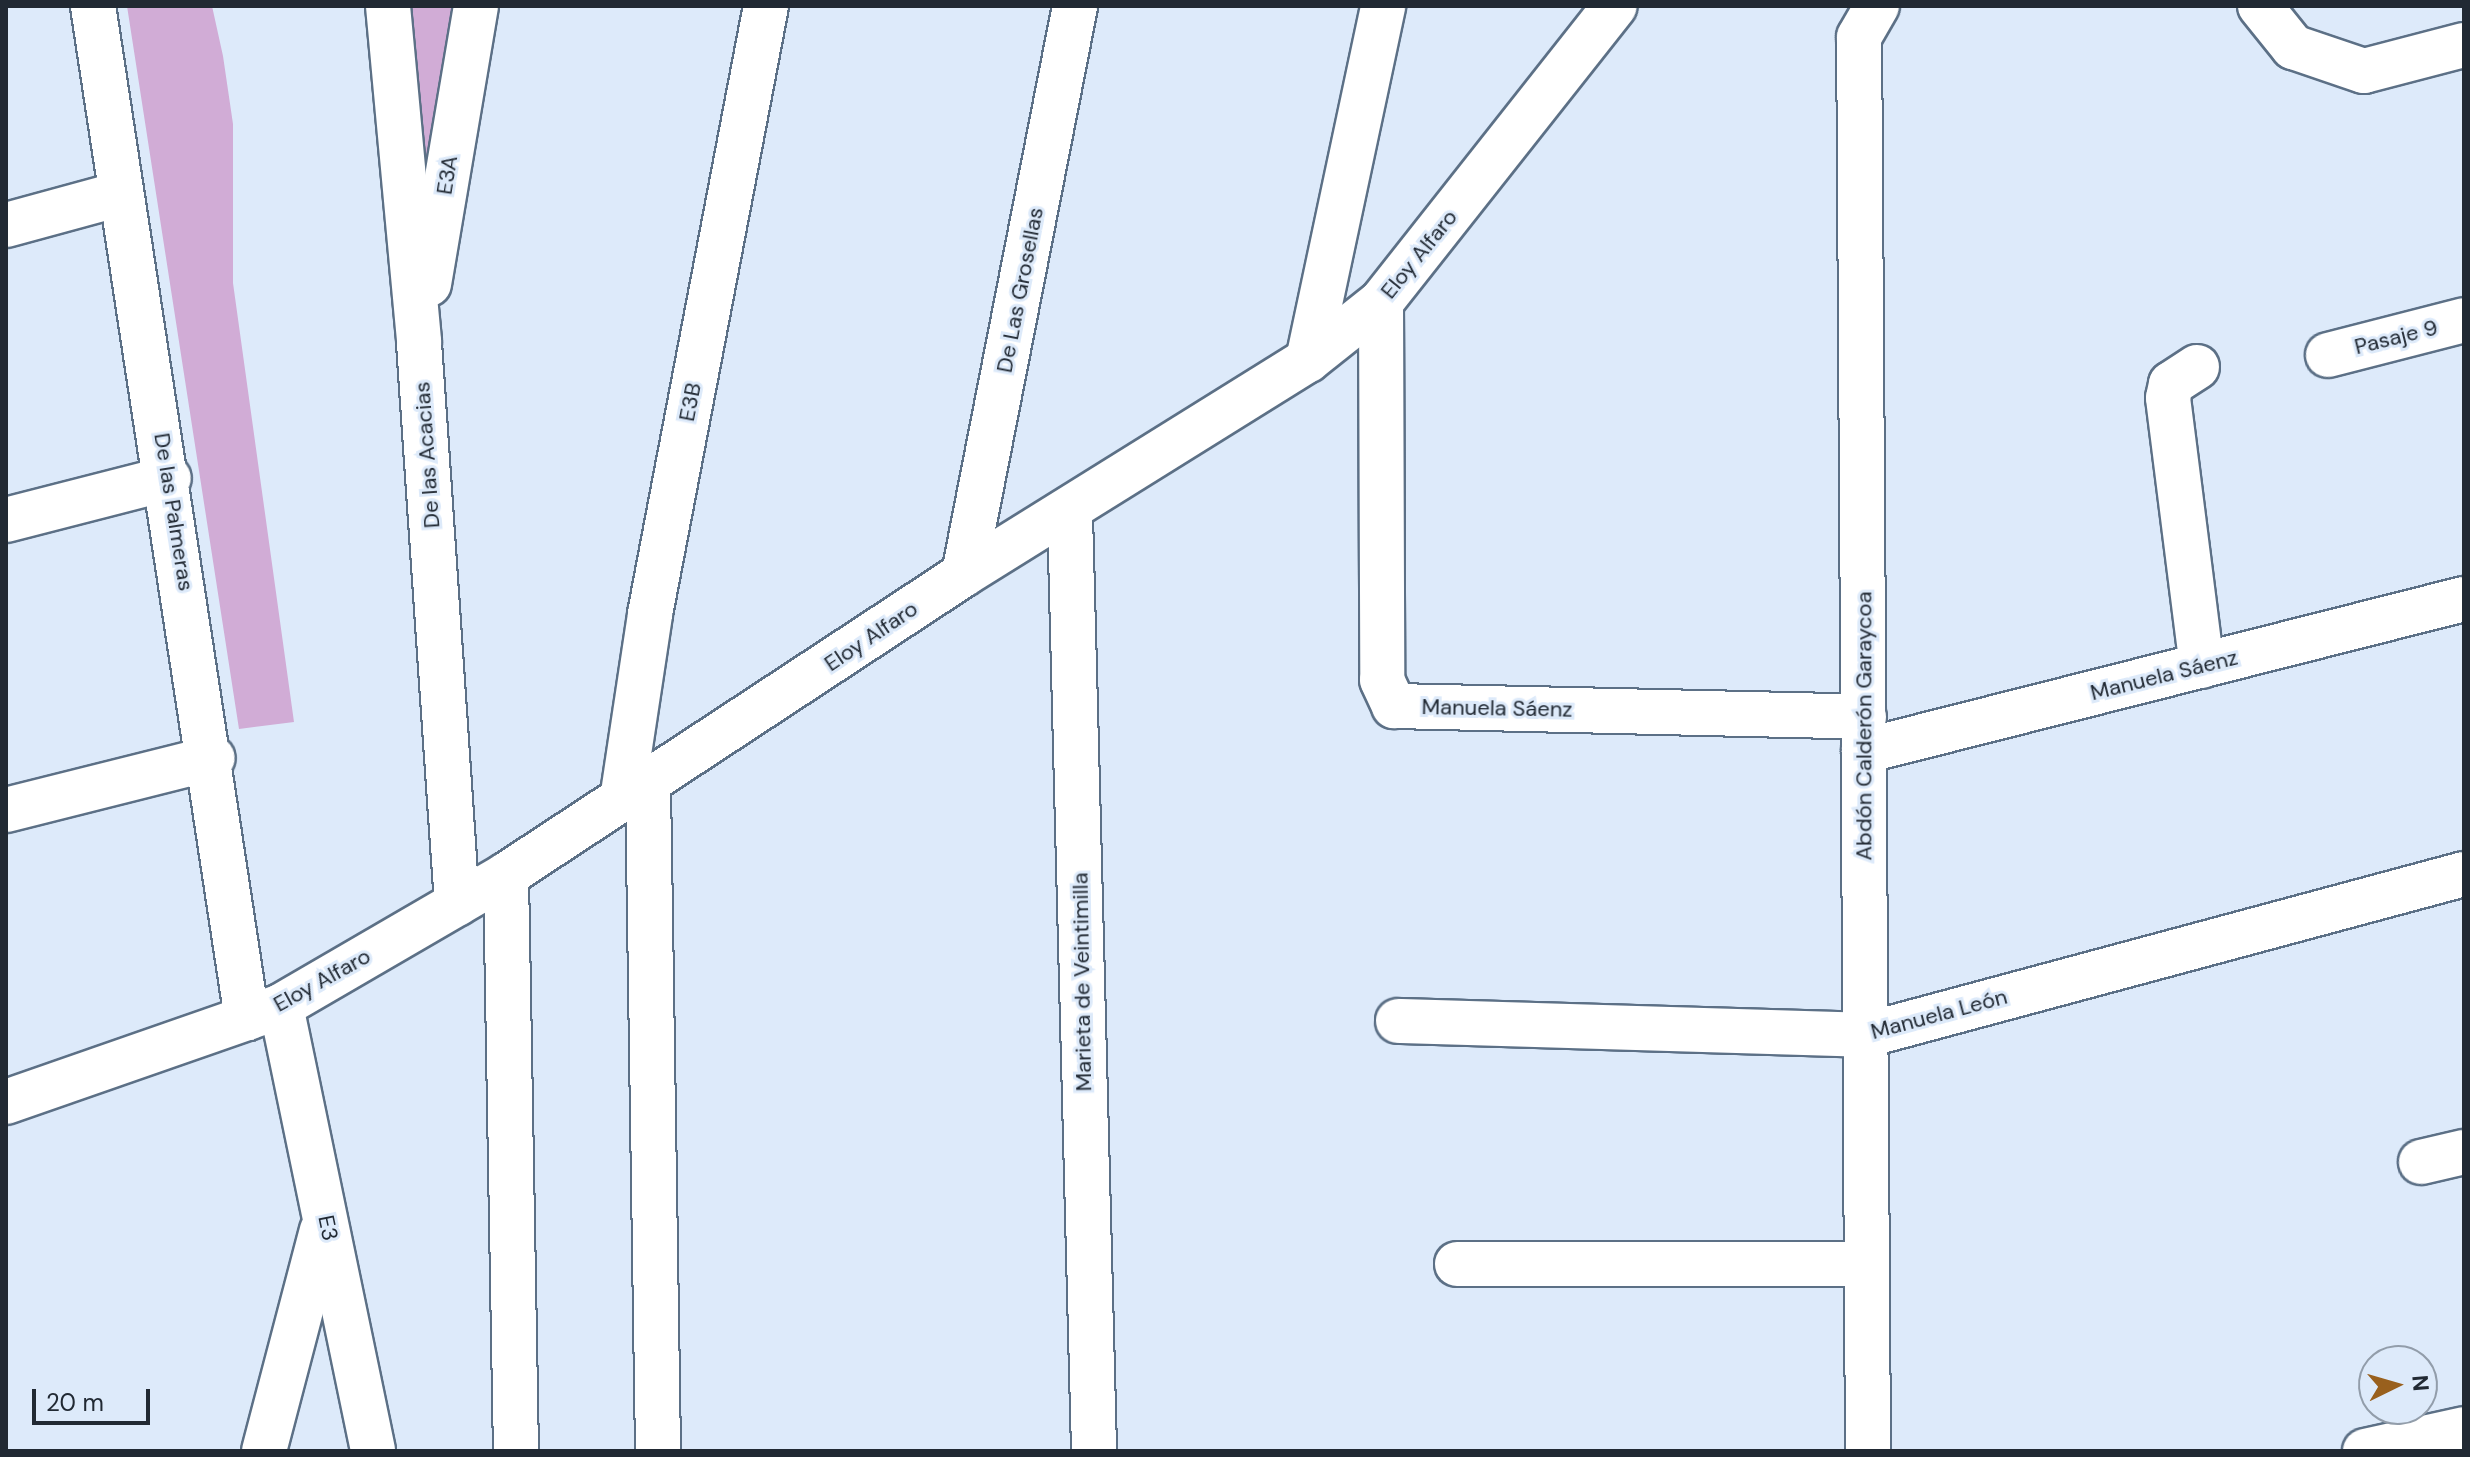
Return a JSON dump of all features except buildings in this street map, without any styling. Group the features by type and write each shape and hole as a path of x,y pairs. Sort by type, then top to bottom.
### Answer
{"street":[{"name":"De las Palmeras","path":"93,6 120,194 213,758 264,1012"},
{"name":"De las Acacias","path":"388,6 419,343 457,904"},
{"name":"E3A","path":"419,343 476,6"},
{"name":"E3B","path":"658,1451 635,792 650,614 766,6"},
{"name":"De Las Grosellas","path":"964,574 1075,6"},
{"path":"1308,360 1383,6"},
{"name":"Eloy Alfaro","path":"6,1102 264,1012 457,904 635,792 964,574 1070,514 1308,360 1381,302 1615,6"},
{"name":"Abdón Calderón Garaycoa","path":"1868,1451 1859,37 1877,6"},
{"path":"2260,6 2293,47 2364,71 2464,45"},
{"path":"6,225 120,194"},
{"name":"Manuela Sáenz","path":"1381,302 1382,680 1394,706 1864,734 2202,666 2464,599"},
{"name":"Pasaje 9","path":"2328,355 2464,320"},
{"path":"2197,367 2171,384 2168,398 2202,666"},
{"path":"6,520 169,478"},
{"name":"Marieta de Veintimilla","path":"1070,514 1094,1451"},
{"path":"6,810 213,758"},
{"name":"Manuela León","path":"1398,1021 1866,1035 2464,874"},
{"path":"506,875 516,1451"},
{"name":"E3","path":"264,1012 325,1216 373,1451"},
{"path":"2421,1162 2464,1152"},
{"path":"264,1451 325,1216"},
{"path":"1457,1264 1867,1264"},
{"path":"2365,1451 2464,1429"}],"shaded area":[{"path":"127,6 212,6 233,124 233,283 294,722 239,729"},
{"path":"397,6 465,6 422,268"}]}
